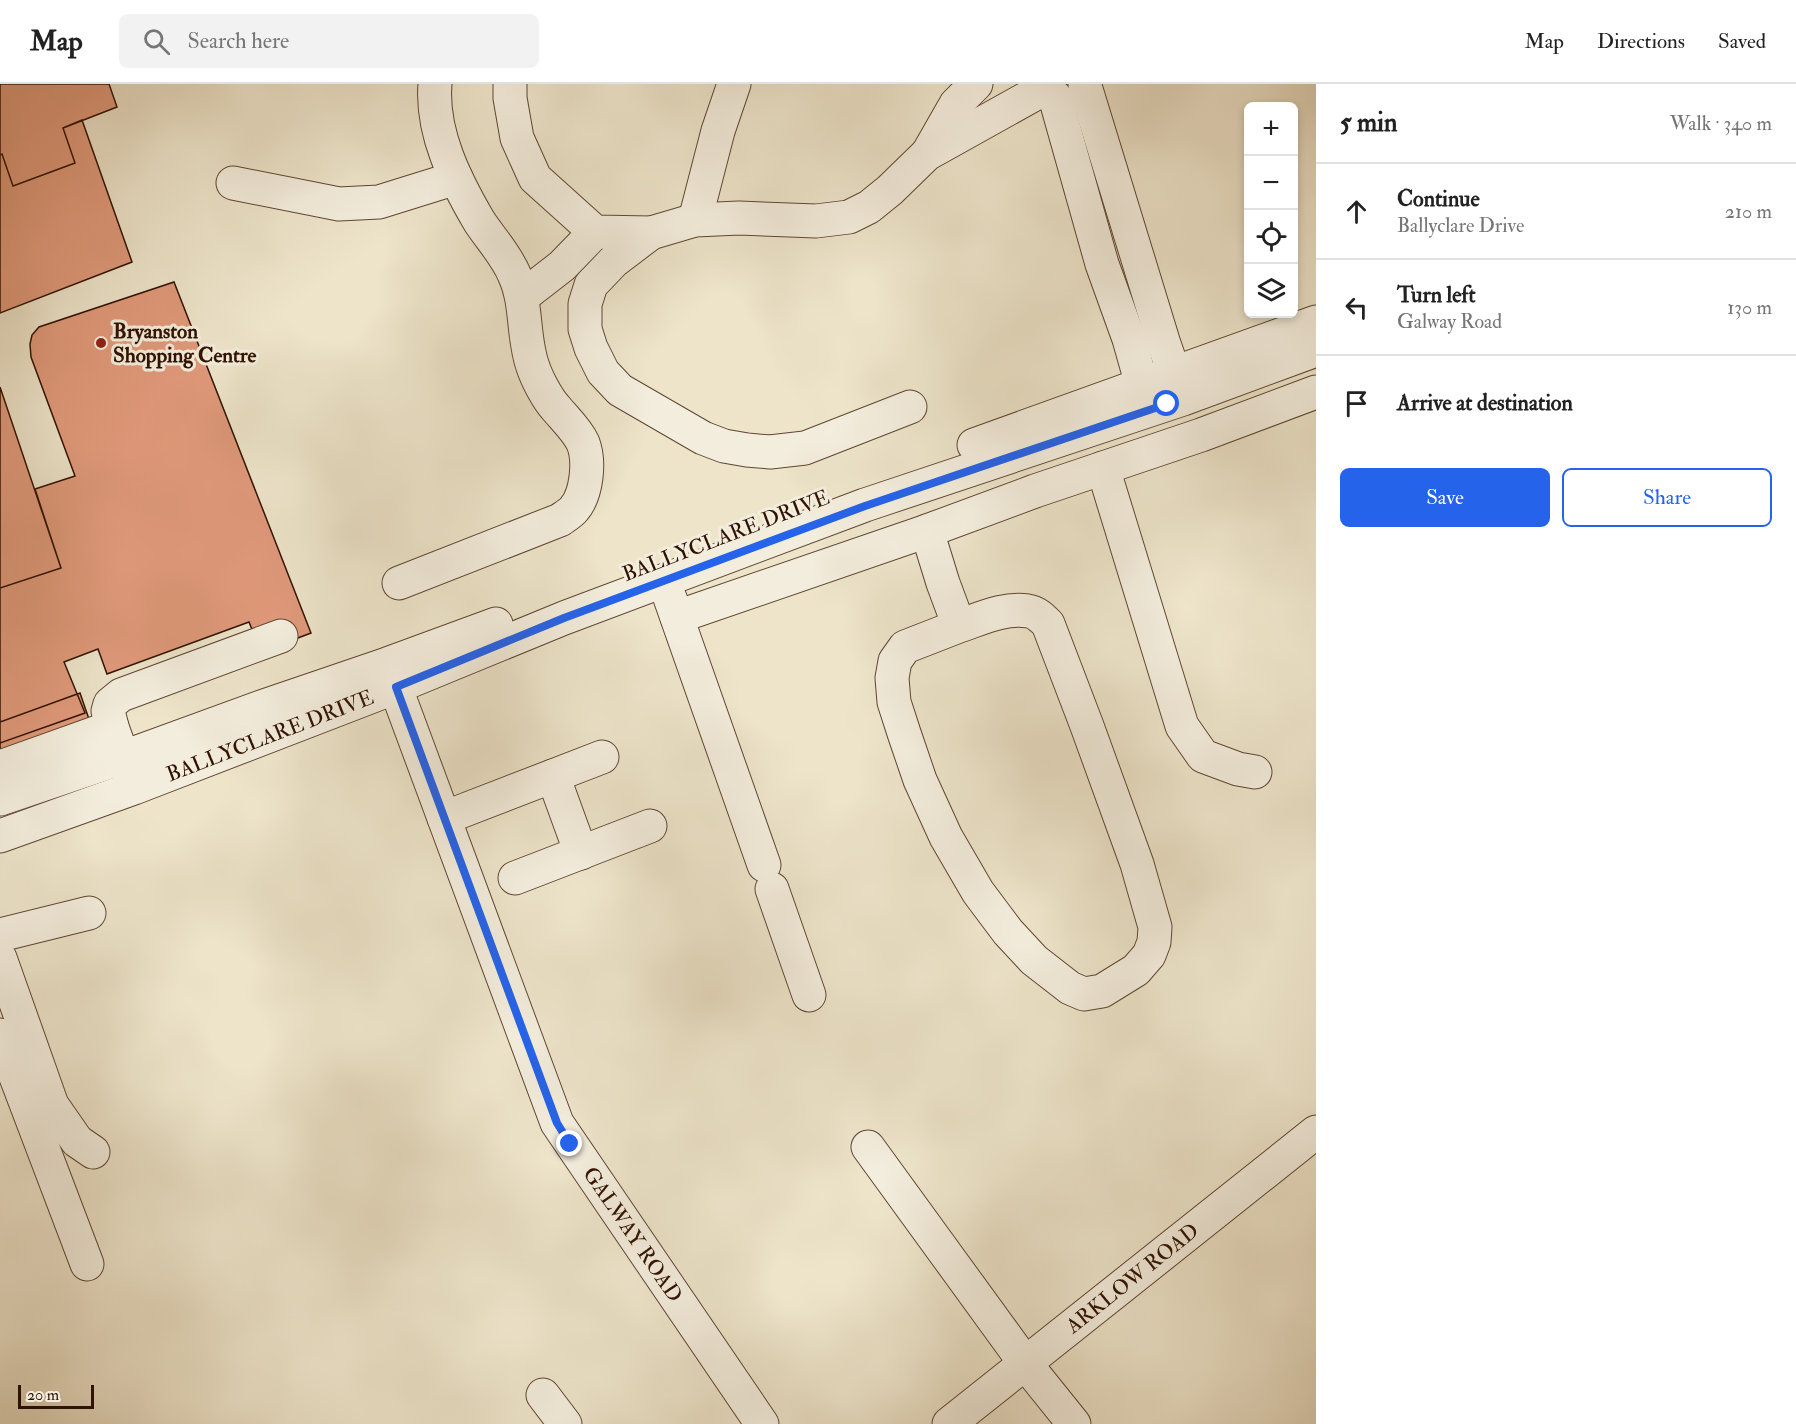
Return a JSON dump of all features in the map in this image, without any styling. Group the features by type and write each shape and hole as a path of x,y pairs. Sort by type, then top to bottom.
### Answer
{"street":[{"path":"399,583 560,520 575,509 586,480 586,458 582,442 553,405 533,367 525,332 524,306 514,273 479,221 456,178 438,131 435,84"},
{"path":"510,84 517,138 535,178 595,232 651,233 695,220 739,218 816,221 849,217 869,207 927,154 956,105 976,84"},
{"path":"695,220 718,131 734,84"},
{"path":"927,154 1043,91 1066,97 1086,85 1163,392 1170,445"},
{"path":"1043,91 1129,339 1163,392 1201,435"},
{"path":"233,183 339,204 379,202 456,178"},
{"path":"522,297 562,266 595,232"},
{"path":"651,233 614,261 591,285 585,304 585,329 591,348 603,372 620,390 703,438 724,446 770,452 805,448 910,407"},
{"name":"BALLYCLARE DRIVE","path":"0,799 124,757 264,705 392,675 564,618 660,570 865,506 1163,392 1316,322"},
{"name":"BALLYCLARE DRIVE","path":"1163,392 1316,350"},
{"path":"677,617 1201,435 1316,392"},
{"path":"1103,468 1182,726 1203,756 1238,769 1255,772"},
{"path":"927,531 959,626"},
{"path":"660,570 809,994"},
{"path":"1017,611 1029,611 1039,615 1048,624 1133,853 1155,927 1154,942 1149,955 1136,970 1102,991 1084,994 1070,988 1034,960 1008,932 978,892 946,837 920,780 894,702 892,678 895,660 904,647 959,626 1003,612 1017,611"},
{"path":"134,788 108,711 114,699 281,636"},
{"name":"BALLYCLARE DRIVE","path":"0,836 134,788 392,675"},
{"name":"GALWAY ROAD","path":"392,675 557,1123 762,1424"},
{"path":"0,767 112,727"},
{"path":"444,818 602,757"},
{"path":"553,776 581,853"},
{"path":"515,878 650,826"},
{"path":"0,935 89,913"},
{"path":"0,958 52,1105 77,1141 93,1152"},
{"path":"0,1035 87,1264"},
{"name":"ARKLOW ROAD","path":"949,1424 1316,1132"},
{"path":"868,1147 1024,1363 1074,1424"},
{"path":"543,1395 565,1424"}],"building":[{"path":"0,84 109,84 117,107 63,128 75,163 13,186 2,154 0,155"},
{"path":"82,120 132,262 0,313 0,155 2,154 13,186 75,163 63,128"},
{"name":"Bryanston Shopping Centre","path":"174,282 311,633 261,652 249,622 107,674 98,649 64,662 85,713 0,743 0,588 61,568 35,489 75,476 31,357 32,335 39,327"},
{"path":"0,387 61,568 0,588"},
{"path":"80,693 90,722 0,754 0,722"}],"place":[{"name":"Bryanston Shopping Centre","path":"101,343"}],"route":[{"path":"570,1144 557,1123 396,687 564,618 865,506 1167,404"}]}
